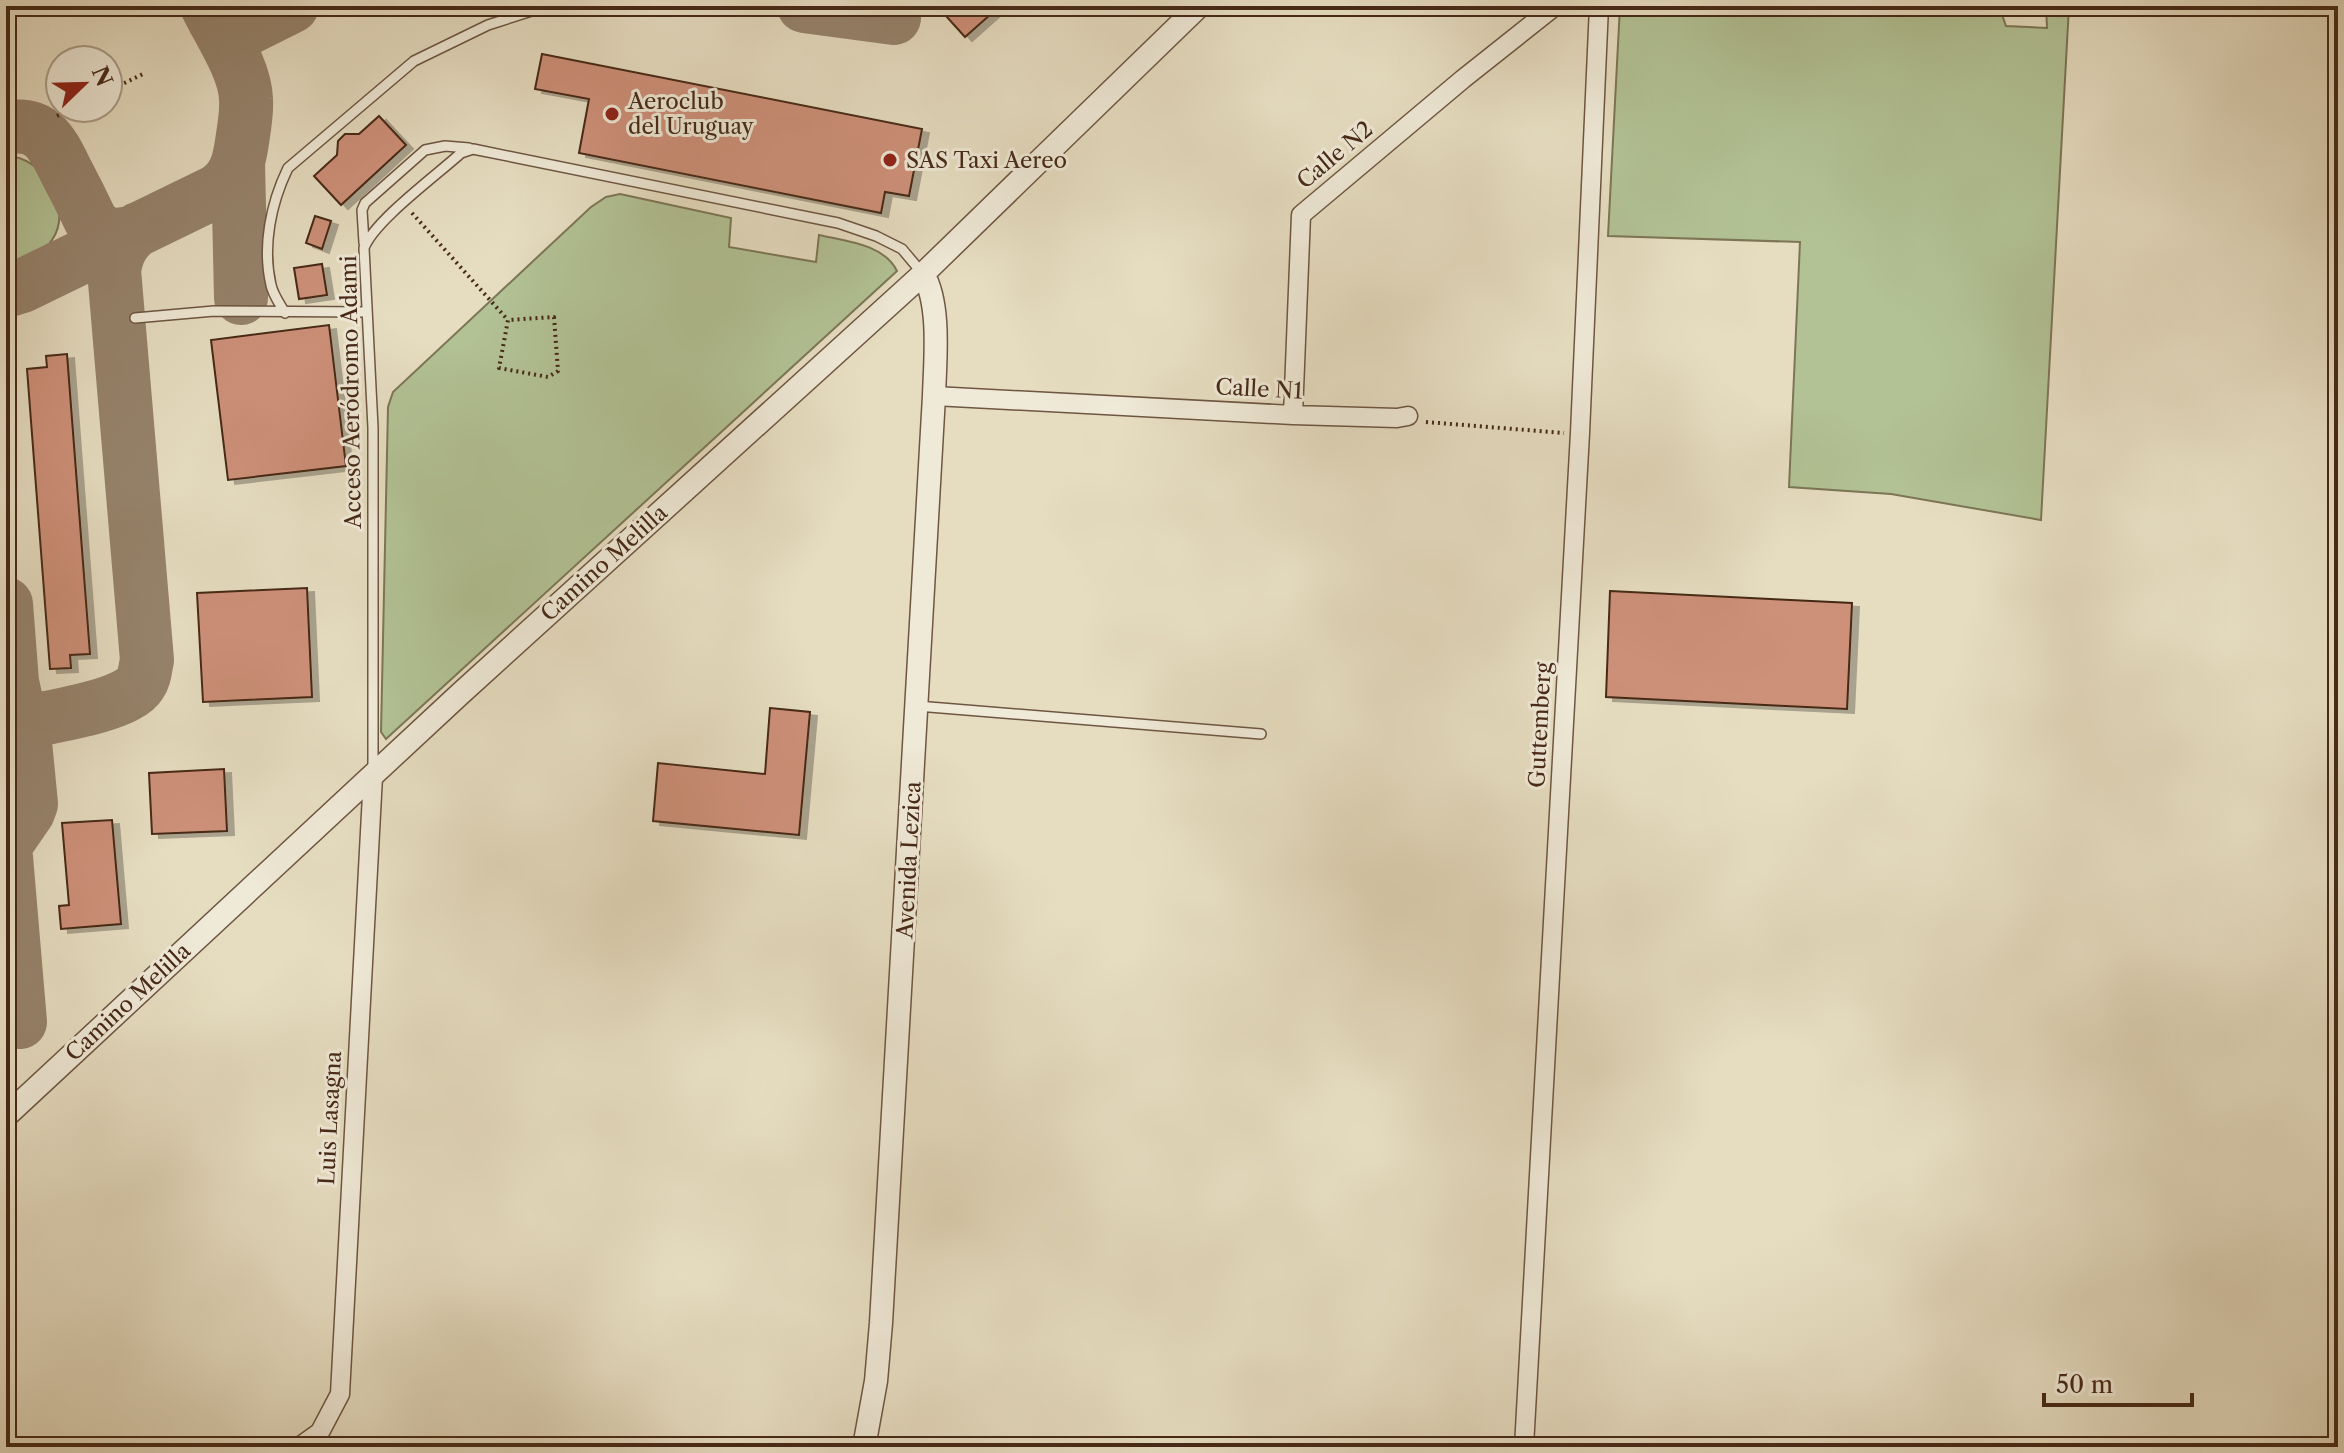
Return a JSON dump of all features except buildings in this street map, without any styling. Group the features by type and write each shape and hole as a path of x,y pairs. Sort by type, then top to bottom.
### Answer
{"street":[{"name":"Camino Melilla","path":"6,1116 483,673 923,274 1199,6"},
{"name":"Calle N2","path":"1293,415 1301,215 1555,6"},
{"name":"Guttemberg","path":"1524,1447 1580,433 1599,6"},
{"name":"Avenida Lezica","path":"864,1447 876,1381 881,1323 934,396 934,329 928,282 923,274"},
{"name":"Calle N1","path":"934,396 1293,415 1408,416"},
{"name":"Luis Lasagna","path":"299,1447 320,1432 340,1394 373,776"}],"lane":[{"path":"285,313 271,283 269,254 270,215 277,189 288,168 414,61 488,25 547,6"},
{"path":"364,248 362,210 365,203 425,150 445,146 473,149 838,223 902,249 923,274"},
{"name":"Acceso Aeródromo Adami","path":"373,776 373,428 364,248 370,234 403,204 461,153 473,149"},
{"path":"135,318 214,311 367,312"},
{"path":"917,706 1261,734"}],"path":[{"path":"124,83 143,74"},
{"path":"403,204 508,320"},
{"path":"554,317 558,371 548,377 499,368 508,320 554,317"},
{"path":"1408,416 1427,422 1580,433"}],"green space":[{"path":"1620,6 1999,6 2006,26 2047,28 2046,6 2069,6 2041,520 1891,494 1789,487 1800,242 1608,236"},
{"path":"6,156 20,158 43,174 52,186 59,213 58,227 48,245 10,266 6,266"},
{"path":"620,194 731,218 729,247 816,262 819,235 873,249 891,262 897,271 386,739 381,732 388,407 393,392 591,207 606,197"}],"taxiway":[{"path":"6,291 217,191 232,176 244,126 245,87 237,64 207,6"},
{"path":"214,20 223,30 232,33 292,6"},
{"path":"804,6 894,18"},
{"path":"6,128 29,128 45,137 57,153 90,219 99,229 114,235 133,232"},
{"path":"238,163 241,298"},
{"path":"6,729 120,699 132,692 144,676 147,660 114,270 122,247 138,229"},
{"path":"6,604 12,682 25,742 31,804 6,844"},
{"path":"6,857 20,1022"}],"place":[{"name":"Aeroclub del Uruguay","path":"612,114"},
{"name":"SAS Taxi Aereo","path":"890,160"}]}
